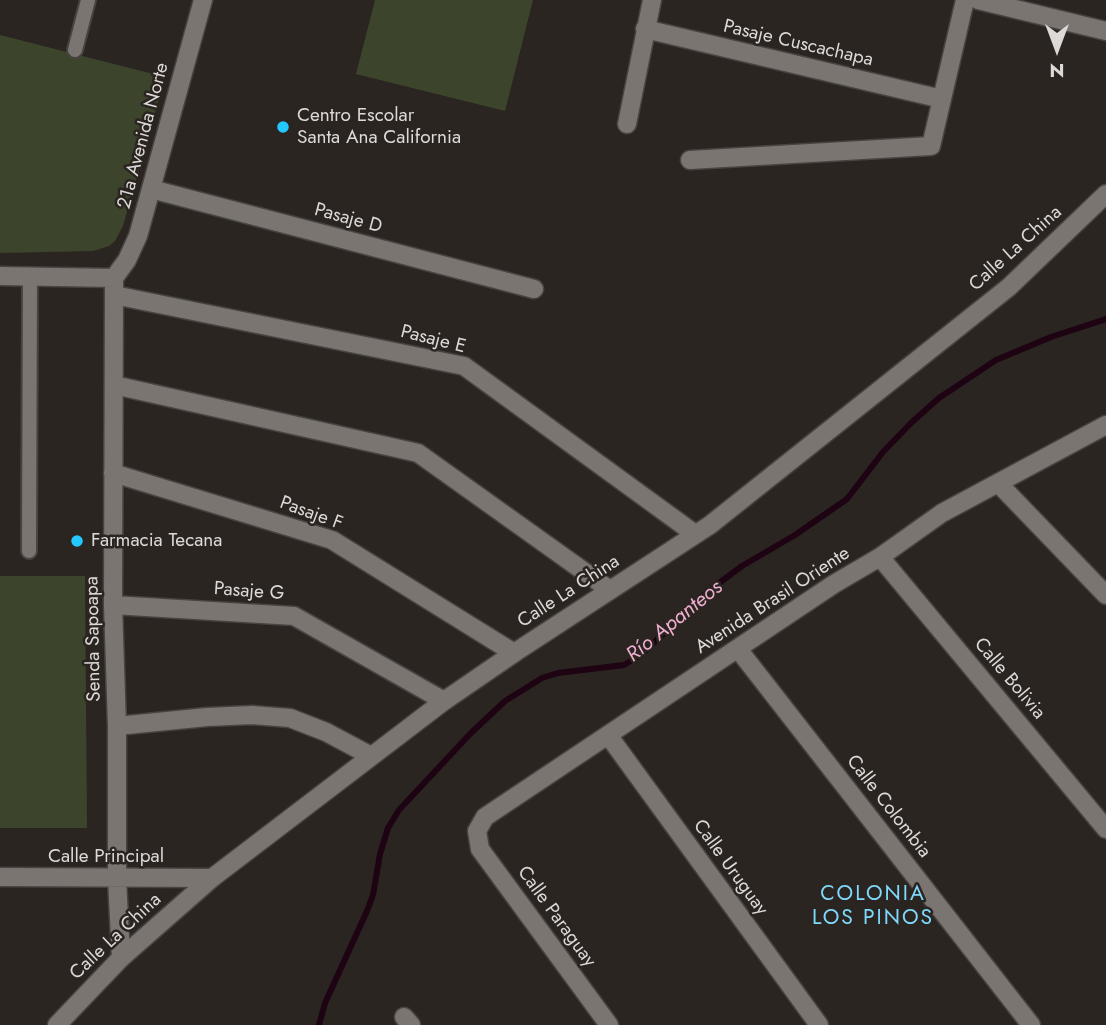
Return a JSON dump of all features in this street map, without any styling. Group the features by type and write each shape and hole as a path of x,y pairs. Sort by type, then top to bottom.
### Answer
{"street":[{"path":"75,50 88,0"},
{"name":"21a Avenida Norte","path":"114,287 138,236 203,0"},
{"path":"626,124 652,0"},
{"path":"690,160 931,146 965,0"},
{"path":"978,0 1106,31"},
{"name":"Pasaje Cuscachapa","path":"645,29 942,99"},
{"name":"Pasaje D","path":"152,189 534,289"},
{"name":"Calle La China","path":"57,1025 121,958 212,878 444,701 710,525 1009,288 1106,194"},
{"name":"Pasaje E","path":"0,276 114,287 464,366 695,534"},
{"path":"29,551 30,277"},
{"name":"Senda Sapoapa","path":"114,287 113,605 117,726 117,878 121,958"},
{"path":"114,385 418,453 610,590"},
{"name":"Avenida Brasil Oriente","path":"477,831 485,817 834,584 880,557 942,513 1106,425"},
{"name":"Pasaje F","path":"113,473 332,540 514,653"},
{"path":"998,483 1106,595"},
{"name":"Calle Bolivia","path":"880,557 1106,829"},
{"name":"Pasaje G","path":"113,605 294,616 444,701"},
{"name":"Calle Colombia","path":"738,649 1031,1025"},
{"path":"117,726 206,717 252,715 290,718 326,732 371,756"},
{"name":"Calle Uruguay","path":"608,735 818,1025"},
{"name":"Calle Paraguay","path":"477,831 480,849 609,1025"},
{"name":"Calle Principal","path":"0,877 212,878"}],"green space":[{"path":"375,0 533,0 505,111 356,74"},
{"path":"0,35 165,77 123,226 109,246 93,251 0,253"},
{"path":"0,576 85,576 87,828 0,828"}],"waterway":[{"name":"Río Apanteos","path":"319,1025 325,1003 373,895 380,854 388,828 399,810 505,701 542,678 558,673 624,665 641,655 707,592 742,566 795,535 847,499 883,452 939,398 996,360 1051,337 1106,319"}],"place":[{"name":"Centro Escolar Santa Ana California","path":"283,127"},
{"name":"Farmacia Tecana","path":"77,541"}],"district":[{"name":"COLONIA LOS PINOS","path":"873,907"}]}
